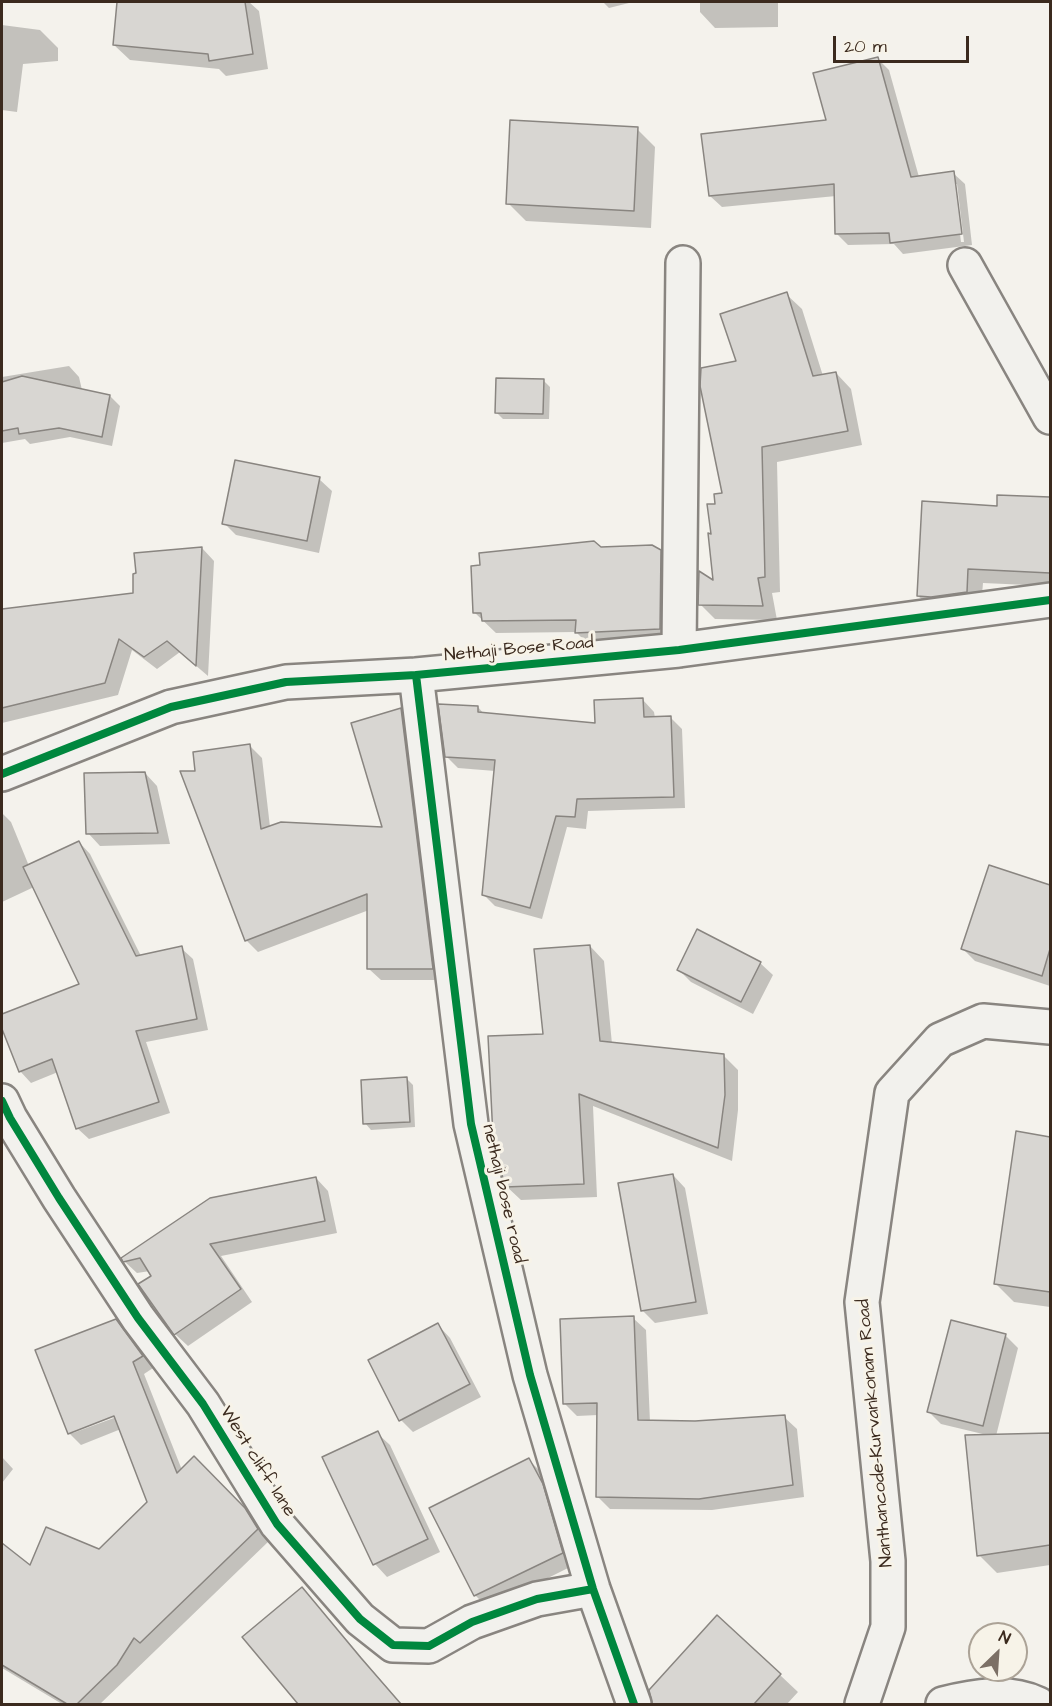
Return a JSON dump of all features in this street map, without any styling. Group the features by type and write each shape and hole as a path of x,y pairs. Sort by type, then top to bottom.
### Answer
{"street":[{"path":"679,650 683,263"},
{"path":"965,265 1050,417"},
{"name":"Nethaji Bose Road","path":"2,774 171,706 286,682 416,675 679,650 1050,600"},
{"name":"nethaji bose road","path":"416,675 471,1124 530,1376 593,1589 634,1704"},
{"name":"Nanthancode-Kurvankonam Road","path":"862,1704 888,1627 888,1562 862,1302 892,1093 940,1040 983,1021 1050,1027"},
{"name":"West cliff lane","path":"2,1101 59,1198 138,1318 203,1404 277,1524 360,1619 393,1646 429,1646 472,1622 537,1599 593,1589"},
{"path":"943,1704 980,1695 1023,1697 1038,1704"}],"building":[{"path":"117,2 245,2 253,54 209,61 208,54 113,45"},
{"path":"878,57 911,177 954,171 962,234 890,243 889,233 835,234 834,184 709,196 701,134 826,120 813,73"},
{"path":"510,120 638,127 634,211 506,204"},
{"path":"787,292 813,376 836,372 848,431 762,447 765,577 758,578 763,606 698,605 699,571 713,580 707,504 715,504 714,494 722,493 700,386 701,368 736,361 720,314"},
{"path":"22,376 110,395 102,437 59,428 19,434 18,428 2,431 2,382"},
{"path":"496,378 544,379 543,414 495,413"},
{"path":"235,460 320,477 307,541 222,524"},
{"path":"997,495 1050,497 1050,573 968,569 967,592 931,597 917,596 922,501 997,506"},
{"path":"594,541 601,547 652,545 661,550 660,629 575,633 576,620 482,621 481,613 473,613 471,566 480,565 479,553"},
{"path":"202,547 196,666 167,641 144,657 119,639 105,683 2,708 2,609 133,593 133,574 136,573 134,553"},
{"path":"643,698 644,717 671,716 674,797 577,799 575,817 556,816 530,908 482,895 495,760 445,757 438,704 478,706 478,712 595,723 594,700"},
{"path":"401,708 433,969 367,969 367,894 245,941 180,771 195,771 193,752 250,744 261,829 281,822 382,827 351,723"},
{"path":"145,772 158,833 86,834 84,773"},
{"path":"79,841 136,956 182,946 197,1019 136,1031 159,1102 76,1129 52,1059 19,1072 2,1029 2,1014 79,984 23,867"},
{"path":"989,865 1050,885 1050,949 1042,976 961,949"},
{"path":"697,929 761,962 741,1002 677,970"},
{"path":"590,945 600,1041 724,1054 725,1095 718,1148 579,1094 584,1184 505,1187 493,1137 488,1036 543,1034 534,949"},
{"path":"407,1077 410,1122 363,1124 361,1080"},
{"path":"1016,1131 1050,1137 1050,1292 994,1284"},
{"path":"673,1174 696,1302 641,1311 618,1183"},
{"path":"316,1177 325,1221 210,1244 241,1289 174,1335 138,1284 151,1276 140,1258 123,1262 121,1258 210,1198"},
{"path":"634,1316 638,1420 695,1421 785,1415 793,1485 699,1499 596,1497 597,1403 563,1404 560,1319"},
{"path":"116,1319 143,1356 133,1362 177,1473 194,1456 245,1508 258,1529 140,1643 134,1638 117,1665 77,1704 67,1704 2,1665 2,1543 30,1565 46,1527 99,1549 147,1502 114,1416 68,1434 35,1350"},
{"path":"951,1320 1006,1334 983,1426 927,1412"},
{"path":"438,1323 470,1384 399,1421 368,1360"},
{"path":"378,1431 428,1539 373,1565 322,1457"},
{"path":"1050,1433 1050,1545 977,1556 965,1435"},
{"path":"529,1458 543,1484 563,1553 474,1596 429,1508"},
{"path":"302,1587 401,1704 298,1704 242,1637"},
{"path":"717,1615 781,1674 754,1704 652,1704 649,1690"}],"cycle path":[{"path":"2,774 171,707 286,682 416,675 679,650 1050,600"},
{"path":"416,675 471,1124 530,1375 593,1589 634,1704"},
{"path":"2,1101 59,1198 138,1318 203,1404 277,1524 360,1619 393,1645 429,1646 472,1622 537,1599 593,1589"}]}
